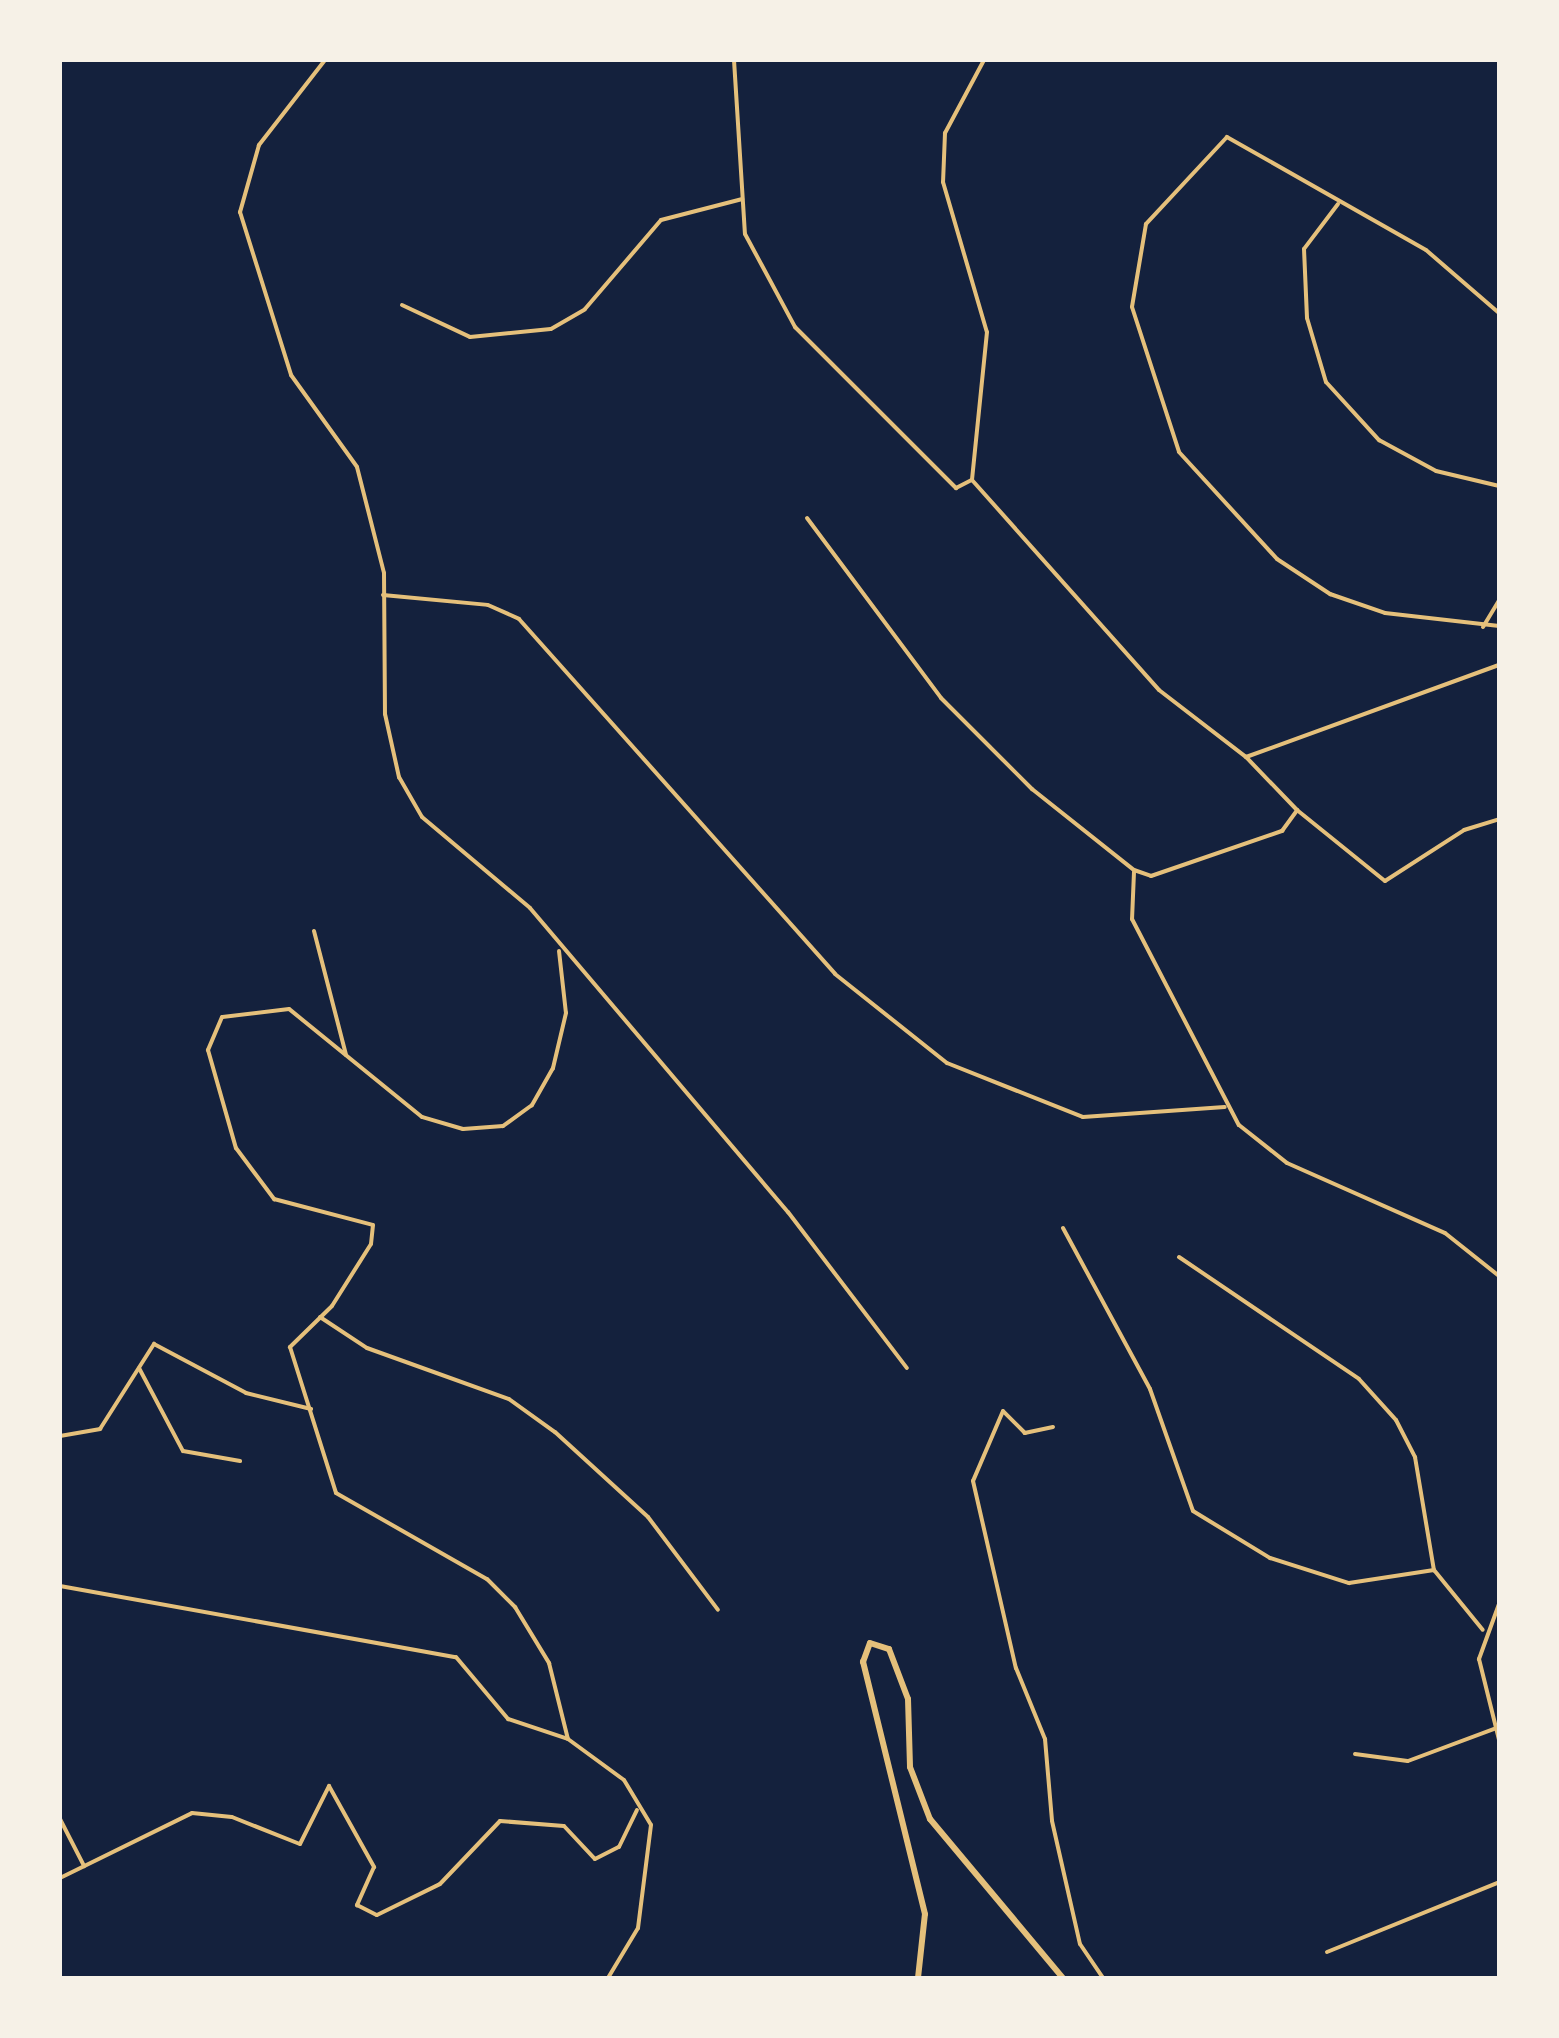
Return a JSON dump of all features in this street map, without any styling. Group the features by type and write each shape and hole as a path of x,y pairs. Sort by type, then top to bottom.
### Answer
{"main road":[{"path":"918,1978 925,1914 863,1662 870,1643 890,1649 908,1699 910,1766 930,1818 1063,1978"}],"street":[{"path":"324,60 259,146 240,212 291,375 356,468 383,595 385,714 398,777 422,817 530,908 560,951 788,1212 906,1368"},
{"path":"734,60 744,234 794,326 956,488 972,480"},
{"path":"984,60 945,134 944,182 987,332 972,480 1159,690 1246,757 1297,810 1385,881 1464,830 1499,820"},
{"path":"1499,314 1426,250 1338,204 1227,137 1146,224 1132,307 1179,452 1228,514 1330,594 1386,614 1499,626"},
{"path":"402,305 470,337 551,328 586,309 662,220 742,199"},
{"path":"1338,204 1304,250 1307,318 1326,382 1379,440 1436,471 1499,486"},
{"path":"807,518 941,698 1032,789 1134,870 1150,876 1282,831 1297,810"},
{"path":"383,595 472,602 519,620 834,974 947,1063 1082,1117 1225,1108"},
{"path":"1483,627 1499,600"},
{"path":"1246,757 1499,665"},
{"path":"1134,870 1132,919 1190,1018 1225,1108 1286,1163 1415,1217 1499,1276"},
{"path":"314,931 346,1055"},
{"path":"560,951 566,1013 553,1068 532,1105 504,1126 463,1129 422,1118 308,1019 269,1005 222,1017 208,1050 236,1148 274,1199 373,1225 371,1244 320,1317 290,1346 336,1493 487,1579 516,1607 549,1662 568,1739"},
{"path":"1063,1228 1150,1388 1194,1511 1270,1558 1349,1583 1434,1570"},
{"path":"1179,1257 1359,1379 1396,1420 1415,1457 1434,1570 1483,1630"},
{"path":"320,1317 367,1348 508,1399 555,1432 648,1517 718,1610"},
{"path":"60,1436 100,1428 140,1368 148,1348 164,1344 237,1388 312,1410"},
{"path":"140,1368 183,1450 240,1460"},
{"path":"1053,1427 1025,1434 1003,1412 973,1481 1016,1668 1045,1739 1052,1820 1080,1944 1102,1978"},
{"path":"60,1586 456,1657 508,1718 568,1739 624,1780 637,1810 651,1824 653,1856 634,1945 608,1978"},
{"path":"1499,1604 1483,1630 1482,1692 1499,1740"},
{"path":"1355,1754 1408,1761 1497,1728"},
{"path":"60,1878 200,1812 300,1844 328,1786 374,1867 356,1905 377,1915 440,1884 500,1821 564,1826 594,1860 619,1847 637,1810"},
{"path":"60,1819 84,1866"},
{"path":"1328,1952 1499,1882"}]}
